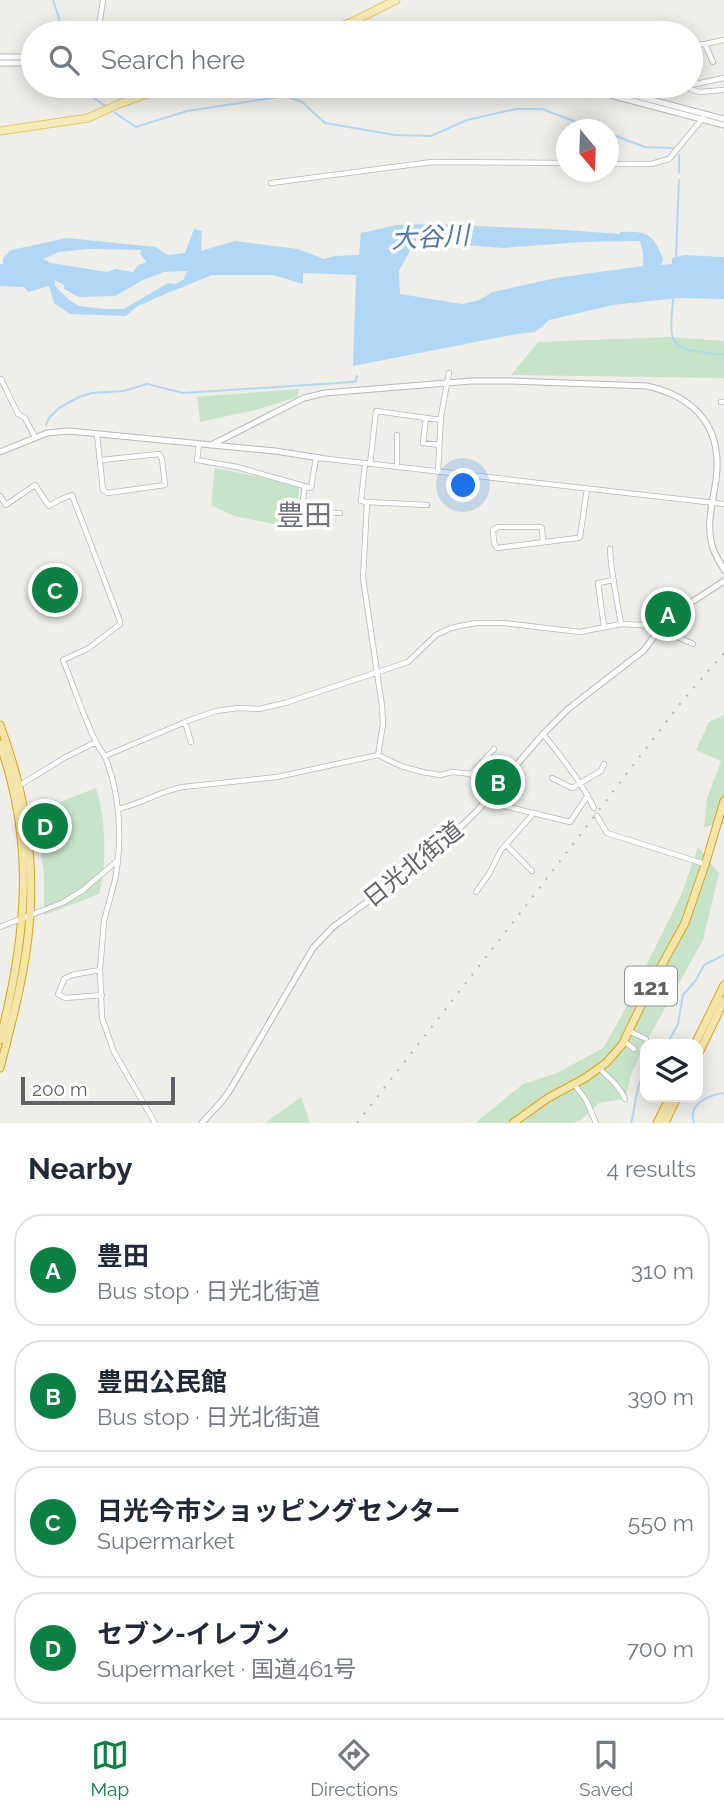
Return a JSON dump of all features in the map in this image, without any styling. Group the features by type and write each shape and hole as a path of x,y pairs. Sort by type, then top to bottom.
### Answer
{"highway":[{"path":"0,725 10,752 16,787"},
{"path":"0,744 24,805 29,850 27,916 20,982 0,1068"},
{"name":"121","path":"513,1123 548,1098 599,1068 613,1057 624,1041 685,923 724,801"},
{"path":"0,1040 27,916"},
{"name":"121","path":"697,1039 724,985"},
{"path":"703,1045 724,1001"},
{"path":"657,1123 668,1102"},
{"path":"664,1123 674,1102"}],"main road":[{"path":"354,21 396,0"},
{"path":"0,131 88,118 139,98"}],"street":[{"path":"100,21 103,0"},
{"path":"713,62 705,44 722,40 724,49"},
{"path":"0,57 21,57"},
{"path":"0,63 21,63"},
{"path":"703,82 724,78"},
{"path":"703,92 724,90"},
{"path":"630,98 704,117 724,119"},
{"path":"640,98 724,125"},
{"path":"619,163 651,164 669,159 704,117"},
{"path":"271,183 432,162 556,163"},
{"path":"438,471 441,419 449,373"},
{"path":"1,379 18,414 25,418 35,437"},
{"path":"211,445 315,395 511,380 647,386 666,390 691,405 706,423 715,444 717,464 710,525 712,548 724,570"},
{"path":"427,505 361,501 376,411 441,419"},
{"path":"426,418 423,443 439,445"},
{"path":"0,452 35,437 59,431 275,451 724,504"},
{"path":"97,434 103,490 108,493 165,485 159,454 101,460"},
{"path":"397,435 397,467"},
{"path":"199,444 197,460 237,467 312,488 318,458"},
{"path":"0,496 6,505 35,485 49,506 72,495 120,621 120,624 89,648 63,660 96,742 105,756 118,809 120,843 115,880 104,921 100,970 102,1018 118,1059 155,1123"},
{"path":"305,486 302,506 311,512 340,513"},
{"path":"543,542 540,527 498,527 494,530 494,543 497,548 543,542 580,537 587,489"},
{"path":"367,502 363,578 383,715 378,755"},
{"path":"610,549 611,571 621,624"},
{"path":"604,627 598,583 614,580"},
{"name":"日光北街道","path":"202,1123 230,1090 320,939 425,859 467,822 568,709 643,651 682,607 724,581"},
{"path":"105,756 216,711 259,709 285,703 408,662 436,635 460,626 503,623 580,632 621,624 642,625 660,629 693,644"},
{"path":"185,722 191,742"},
{"path":"543,734 588,795 594,808"},
{"path":"16,787 96,742"},
{"path":"471,774 495,749"},
{"path":"118,809 183,787 277,777 378,755 422,772 440,775 452,772 471,774 496,804 570,822 588,795"},
{"path":"552,778 572,788 601,771 604,764"},
{"path":"476,892 506,845 534,813"},
{"path":"597,816 607,832 705,865"},
{"path":"506,845 533,871"},
{"path":"0,927 64,902 83,890 118,860"},
{"path":"100,970 64,979 58,995 65,998 102,995"},
{"path":"629,1031 646,1039"},
{"path":"624,1041 634,1049"},
{"path":"599,1068 623,1092 625,1099"},
{"path":"574,1084 586,1100 596,1123"}],"green space":[{"path":"670,337 724,341 724,378 511,375 538,342"},
{"path":"299,389 298,397 200,422 197,397"},
{"path":"215,468 300,485 293,528 234,516 211,505"},
{"path":"724,715 724,824 704,828 707,798 721,761 696,750 709,722"},
{"path":"96,788 102,813 104,841 99,894 44,915 44,873 36,814"},
{"path":"698,847 719,873 703,940 648,1039 640,1039 640,1055 625,1099 599,1103 581,1120 573,1123 475,1123 523,1084 557,1073 603,1048 681,895"},
{"path":"301,1097 310,1123 265,1123"}],"water":[{"name":"大谷川","path":"437,224 643,233 656,244 663,259 661,265 672,264 672,258 685,255 724,257 724,299 678,298 613,305 549,320 535,332 353,366 356,275 303,273 303,284 273,275 212,275 139,305 126,316 70,314 54,303 49,286 28,292 24,287 0,286 0,264 3,264 3,258 11,250 67,238 156,247 167,255 185,253 194,229 202,231 201,251 235,241 298,249 324,259 359,255 361,233 396,225","holes":["415,241 503,248 640,241 643,253 643,266 556,278 493,292 479,300 462,304 400,294 399,271","87,249 141,250 140,254 147,262 138,265 133,272 116,269 107,272 51,263 43,259 59,252","187,271 184,279 176,284 168,283 124,309 79,306 55,286 55,280 64,285 64,289 79,297 115,296 164,272"]}],"waterway":[{"path":"53,0 60,21"},
{"path":"94,98 107,107"},
{"path":"115,113 136,127 187,111 272,98"},
{"path":"291,98 302,102 325,123 395,135 431,136 467,120 516,109 542,109 569,119"},
{"path":"619,137 645,147 673,148"},
{"path":"679,155 679,173"},
{"path":"676,257 679,180"},
{"path":"673,299 671,326 678,346 724,354"},
{"path":"46,425 59,408 79,397 92,393 123,391 147,384 183,393 353,382 357,376"},
{"path":"670,1039 678,1024 683,995 704,965 724,955"},
{"path":"631,1123 640,1083"},
{"path":"694,1123 696,1106 706,1098 724,1093"}],"railway":[{"path":"357,1123 683,700 724,653"}],"place":[{"name":"日光今市ショッピングセンター","path":"55,590"},
{"name":"豊田","path":"668,614"},
{"name":"豊田公民館","path":"498,782"},
{"name":"セブン-イレブン","path":"45,826"}],"district":[{"name":"豊田","path":"304,515"}]}
